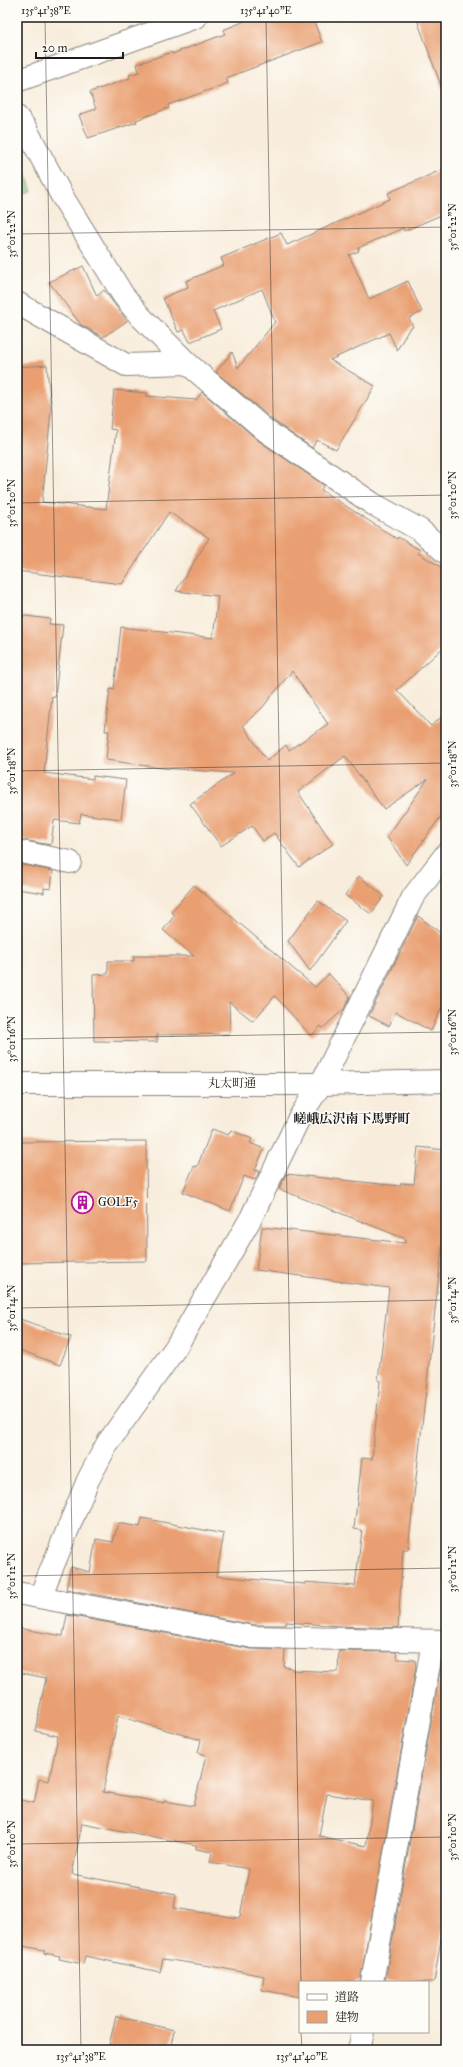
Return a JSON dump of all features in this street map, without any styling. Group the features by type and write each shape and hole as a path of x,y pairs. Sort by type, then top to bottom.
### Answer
{"street":[{"path":"17,81 196,17"},
{"path":"17,117 26,129 62,196 123,295 140,316 187,363 266,431 373,504 420,530 446,553"},
{"path":"17,303 126,365 187,363"},
{"path":"17,851 70,862"},
{"path":"40,1597 88,1480 107,1444 180,1340 251,1218 299,1118 321,1084 412,897 446,854"},
{"name":"丸太町通","path":"17,1084 321,1084 446,1081"},
{"path":"17,1593 253,1637 440,1642 372,1981"},
{"path":"359,2050 363,2033"}],"green space":[{"path":"17,151 32,191 17,194"}],"building":[{"path":"255,17 312,17 322,42 226,78 228,83 168,105 169,108 136,120 137,122 88,138 79,115 96,109 90,92 130,78 129,75 139,72 137,64 172,52 172,54 225,34 223,30"},
{"path":"416,17 446,17 446,91 443,91"},
{"path":"446,168 446,213 404,231 403,228 358,248 359,251 349,255 369,299 408,281 422,312 409,318 413,327 409,329 397,350 389,333 330,360 375,386 336,450 317,440 312,448 274,421 216,372 232,352 238,368 275,322 262,289 213,311 221,329 190,342 184,330 178,332 163,298 188,287 186,281 224,265 221,258 281,233 287,245 390,199 388,193"},
{"path":"83,266 97,296 104,290 127,321 103,337 81,325 49,282"},
{"path":"47,365 51,412 42,502 106,509 116,430 110,429 114,390 147,393 147,396 196,400 202,392 259,441 324,485 321,490 397,539 398,537 420,550 418,553 446,570 446,645 397,690 431,726 446,713 446,809 406,865 387,837 428,779 384,809 345,756 298,792 333,844 299,867 274,833 263,841 252,826 221,846 190,804 234,773 162,768 106,760 109,731 105,731 110,689 114,690 121,627 213,638 218,596 176,591 209,538 169,512 122,584 17,571 17,367","holes":["292,671 328,724 289,750 286,745 267,761 243,725 262,708"]},
{"path":"17,615 50,619 49,624 63,625 55,697 52,696 44,773 93,779 93,776 126,780 121,819 81,814 79,823 54,820 51,845 17,839"},
{"path":"17,864 53,871 51,889 44,888 44,893 17,889"},
{"path":"359,876 384,896 371,914 345,895"},
{"path":"194,885 315,987 329,974 350,997 344,1009 323,1028 321,1026 311,1036 275,996 253,1021 229,1002 230,1034 157,1035 157,1042 94,1041 93,975 108,974 108,961 134,961 134,956 194,956 163,930 175,915 171,912"},
{"path":"318,901 346,921 310,971 288,941"},
{"path":"418,916 446,937 446,991 441,999 445,1000 431,1031 396,1012 389,1026 369,1016"},
{"path":"212,1129 228,1135 231,1130 252,1139 250,1143 264,1149 255,1170 260,1171 255,1180 244,1176 230,1211 183,1192 194,1166 197,1167"},
{"name":"GOLF5","path":"146,1141 147,1261 17,1263 17,1142"},
{"path":"418,1147 446,1150 446,1213 408,1549 403,1549 398,1628 286,1622 286,1625 254,1625 66,1589 71,1567 90,1572 96,1539 113,1542 118,1523 140,1527 142,1518 224,1534 216,1576 305,1584 305,1582 355,1586 362,1530 354,1529 362,1458 372,1459 380,1381 378,1380 389,1288 256,1270 262,1227 405,1243 406,1239 279,1189 286,1174 400,1186 401,1183 414,1184"},
{"path":"17,1318 71,1337 60,1365 17,1349"},
{"path":"67,1615 251,1649 285,1650 284,1667 292,1668 292,1670 338,1672 339,1651 396,1652 398,1659 415,1660 416,1667 360,1981 299,1981 299,1997 262,1990 264,1976 210,1966 163,1959 160,1972 85,1956 83,1964 59,1959 60,1956 44,1953 44,1950 17,1945 17,1799 34,1803 39,1779 49,1781 58,1736 35,1731 46,1678 17,1672 17,1628 63,1636","holes":["118,1716 201,1740 198,1753 206,1755 194,1806 164,1801 164,1803 103,1792","327,1794 373,1801 366,1846 319,1836","82,1823 196,1845 196,1849 212,1852 210,1862 249,1869 240,1916 238,1918 174,1908 176,1894 72,1874"]},
{"path":"440,1671 446,1672 446,1908 434,1982 385,1981"},
{"path":"116,2016 174,2030 170,2050 108,2050"}],"place":[{"name":"GOLF5","path":"82,1202"}],"district":[{"name":"嵯峨広沢南下馬野町","path":"352,1119"}]}
